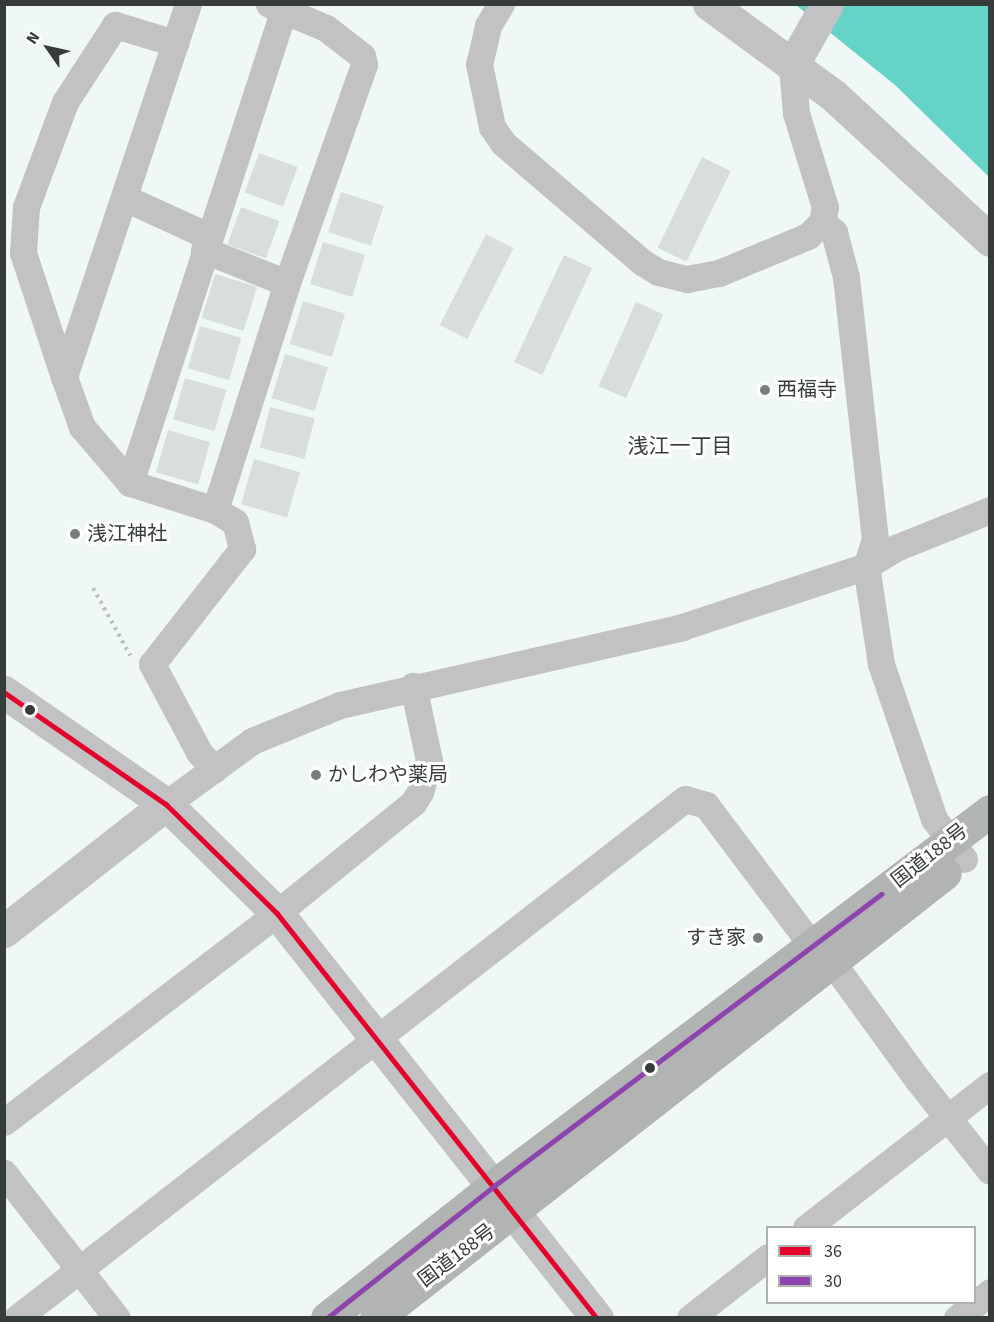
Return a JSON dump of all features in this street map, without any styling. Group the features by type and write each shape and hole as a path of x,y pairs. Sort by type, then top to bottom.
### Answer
{"highway":[{"name":"国道188号","path":"327,1317 494,1186 823,954 968,846 990,811"},
{"name":"国道188号","path":"376,1317 514,1213 823,954"}],"street":[{"path":"64,377 188,4"},
{"path":"501,4 488,26 480,64 492,127 503,143 642,262 658,272 687,279 719,273 808,236 822,222 825,207 796,113 797,54 827,4"},
{"path":"708,4 797,54 990,240"},
{"path":"130,483 206,243 276,8 326,28 362,56 364,64 287,283 215,510"},
{"path":"175,43 115,25 65,102 26,207 23,254 82,427 130,483 215,510 235,522 242,549 152,664 199,752 214,769"},
{"path":"125,198 206,243 287,283"},
{"path":"822,222 834,232 855,339 875,538 866,566 881,664 934,819 968,846"},
{"path":"4,931 166,804 263,737 340,705 413,686 682,627 866,566 898,547 990,510"},
{"path":"4,1122 277,914 420,792 429,760 413,686"},
{"path":"4,692 166,804 277,914 378,1037 597,1317"},
{"path":"17,1317 686,799 706,805 990,1171"},
{"path":"807,1226 990,1085"},
{"path":"4,1173 117,1317"},
{"path":"690,1317 766,1259"},
{"path":"976,1303 990,1292"},
{"path":"957,1317 974,1304"}],"shaded area":[{"path":"796,5 989,5 989,177 895,85"}],"building":[{"path":"259,153 298,167 283,206 245,192"},
{"path":"702,157 731,171 686,262 658,248"},
{"path":"341,192 384,206 371,246 328,232"},
{"path":"241,207 280,221 266,259 227,245"},
{"path":"486,234 514,248 467,339 440,325"},
{"path":"323,242 365,255 352,297 310,284"},
{"path":"564,255 592,268 542,375 514,362"},
{"path":"215,274 257,287 244,331 202,318"},
{"path":"303,301 345,314 332,357 290,344"},
{"path":"636,302 663,314 626,398 599,386"},
{"path":"200,326 241,338 229,380 188,368"},
{"path":"285,354 328,367 315,411 272,398"},
{"path":"185,378 226,390 214,431 173,419"},
{"path":"270,407 315,418 304,459 260,448"},
{"path":"168,430 210,442 198,484 156,472"},
{"path":"254,459 300,472 287,517 241,504"}],"transit line":[{"name":"36","path":"4,692 166,804 277,913 597,1318"},
{"name":"30","path":"327,1318 494,1186 881,894"}],"place":[{"name":"西福寺","path":"765,390"},
{"name":"浅江神社","path":"75,534"},
{"name":"かしわや薬局","path":"316,775"},
{"name":"すき家","path":"758,938"}],"district":[{"name":"浅江一丁目","path":"680,446"}]}
